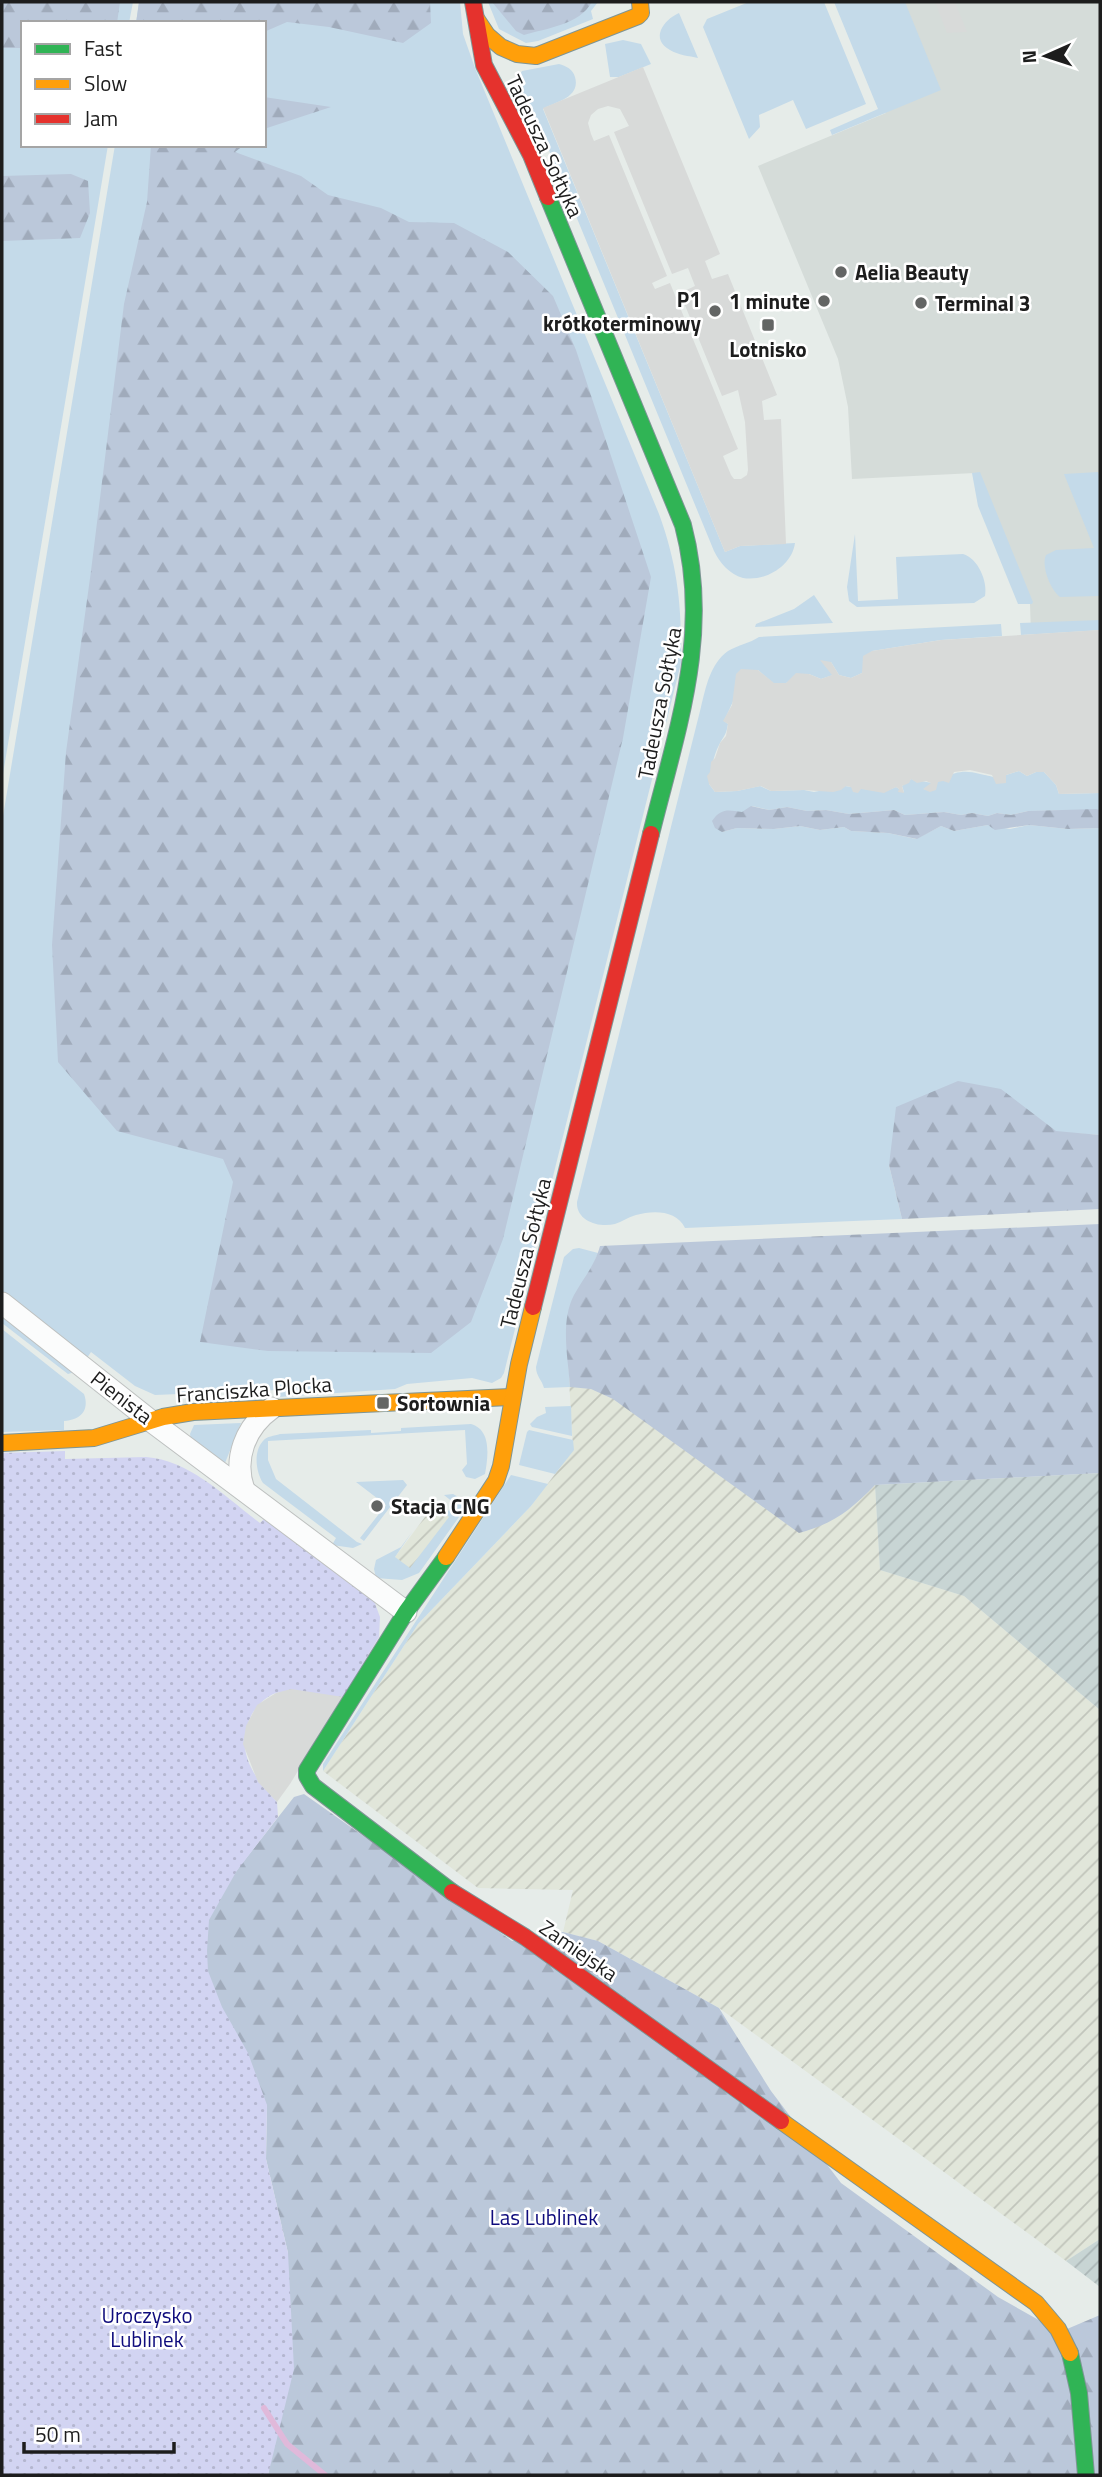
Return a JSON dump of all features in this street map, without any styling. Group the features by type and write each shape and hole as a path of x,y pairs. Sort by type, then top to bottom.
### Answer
{"street":[{"name":"Tadeusza Sołtyka","path":"473,2 484,65 531,155 683,525 694,567 697,604 693,657 681,714 512,1397"},
{"path":"477,20 490,39 517,55 527,56 543,54 640,7"},
{"path":"512,116 508,94 512,75 527,56"},
{"name":"Pienista","path":"2,1303 151,1420 406,1612"},
{"name":"Franciszka Plocka","path":"2,1443 94,1438 176,1414 512,1397"},
{"name":"Zamiejska","path":"512,1397 503,1456 496,1481 469,1525 406,1612 307,1770 309,1781 464,1900 525,1937 1035,2303 1054,2323 1068,2347 1077,2386 1086,2475"},
{"path":"244,1490 239,1478 241,1451 255,1423 272,1408"}],"shaded area":[{"path":"2,2 133,2 129,21 21,21 21,147 108,147 2,780"},
{"path":"139,2 460,2 463,34 475,68 659,514 671,551 681,624 681,663 504,1373 492,1383 472,1378 407,1384 395,1389 278,1397 277,1390 155,1395 135,1386 91,1352 87,1358 2,1291 2,822 115,147 266,147 266,21 136,21"},
{"path":"488,2 598,2 591,11 593,19 538,41 526,43 499,29"},
{"path":"749,2 824,2 866,104 806,129 793,100 759,115 760,127 749,139 703,27 707,19"},
{"path":"834,2 905,2 941,90 832,135 830,130 878,109"},
{"path":"841,2 1100,2 1100,630 1031,634 1030,604 975,473 852,479 848,407 838,359 758,166 886,113"},
{"path":"935,2 955,2 967,32 947,33"},
{"path":"679,13 698,58 673,52 661,41 664,25"},
{"path":"623,40 641,44 651,64 619,77 610,77 605,44"},
{"path":"559,64 569,68 574,74 574,90 571,95 543,109 725,552 740,546 795,543 789,559 768,575 751,579 733,574 714,551 548,148 523,111 516,91 522,71"},
{"name":"P1 krótkoterminowy","path":"643,67 720,254 705,261 712,279 728,274 777,395 762,401 764,420 781,419 786,544 740,546 725,552 543,108","holes":["608,106 620,109 629,126 614,132 672,274 688,268 695,286 680,293 722,396 738,390 745,422 748,470 747,475 741,479 734,479 723,456 738,449 670,283 655,289 652,283 667,276 609,135 594,141 591,134 588,123 591,115"]},
{"path":"980,472 1032,604 1018,604 978,506 972,473"},
{"path":"1098,472 1100,596 1060,597 1047,577 1046,555 1056,550 1094,548 1064,474"},
{"path":"855,534 858,601 898,599 896,557 963,554 973,560 981,571 985,596 974,603 857,607 849,601 847,587"},
{"path":"814,595 833,623 755,627 756,624 794,609"},
{"path":"1100,620 1100,630 1021,635 1020,623"},
{"path":"1001,624 1002,636 941,640 872,651 862,673 851,678 839,675 831,662 833,675 821,679 809,674 786,683 774,684 758,670 747,671 724,721 728,724 726,733 715,754 709,784 715,792 760,786 771,791 814,792 845,786 884,792 896,787 904,792 902,786 911,779 932,783 924,790 957,773 971,772 1006,783 1006,775 1019,771 1027,776 1044,772 1056,785 1059,794 1100,793 1100,810 1028,811 988,816 944,812 905,815 894,810 849,814 787,807 769,810 752,806 722,832 737,828 774,829 800,826 820,830 844,827 851,831 888,833 916,839 941,826 954,831 988,825 1010,829 1029,825 1068,829 1100,828 1100,1135 1056,1132 1029,1111 889,1165 902,1219 685,1228 676,1218 657,1212 636,1215 609,1225 596,1224 584,1218 577,1202 705,692 717,662 728,651 759,637"},
{"path":"1100,630 1100,793 1059,794 1056,785 1044,772 1027,776 1019,771 1006,775 1006,783 996,784 992,775 970,770 954,772 949,783 938,782 936,790 930,792 923,789 931,783 917,783 911,779 902,786 904,793 898,792 896,787 884,793 861,789 858,793 846,786 833,792 771,791 761,786 715,792 709,784 707,776 720,743 726,736 728,724 723,721 732,705 736,674 741,669 758,670 774,683 786,683 796,673 821,679 832,675 820,660 831,662 839,675 851,678 862,673 863,656 872,651 941,640"},
{"path":"573,1249 598,1253 566,1332 570,1387 544,1388 536,1367 564,1257"},
{"path":"2,1315 75,1372 68,1374 2,1323"},
{"path":"2,1329 84,1394 85,1410 75,1419 64,1421 64,1430 2,1432"},
{"path":"569,1379 875,1485 880,1570 964,1596 1100,1710 1100,2239 1066,2261 719,2008 598,1941 563,1932 573,1890 478,1888 323,1771 418,1624 531,1506 573,1450"},
{"path":"571,1406 572,1436 532,1427 530,1424 546,1413 545,1407"},
{"path":"241,1423 225,1463 191,1439 194,1425"},
{"path":"471,1424 482,1432 487,1445 485,1474 475,1479 466,1477 462,1470 467,1464 465,1430 268,1441 268,1460 276,1479 362,1544 353,1548 332,1545 336,1538 263,1483 257,1468 258,1451 263,1441 280,1434 371,1430 371,1433 401,1431 401,1428"},
{"path":"529,1430 573,1440 574,1450 555,1474 519,1465"},
{"path":"1100,1473 1100,1710 964,1596 880,1570 875,1485"},
{"path":"511,1475 548,1484 531,1506 418,1624 323,1771 323,1764"},
{"path":"403,1480 407,1485 364,1541 360,1538 386,1505 356,1482"},
{"path":"453,1494 462,1499 464,1510 419,1573 402,1580 376,1578 376,1560 401,1547 412,1532 395,1557 410,1568 449,1517 446,1514 454,1503 444,1495"},
{"path":"434,1505 450,1517 410,1569 395,1557"},
{"path":"291,1689 343,1697 277,1802 258,1782 243,1744 246,1726 257,1705 276,1693"},
{"path":"1100,2239 1100,2287 1066,2261"}],"green space":[{"path":"2,2 120,2 117,21 21,21 21,48 2,48"},
{"path":"139,2 430,2 431,23 403,43 329,27 287,22 266,31 266,21 136,21"},
{"path":"492,2 592,2 571,21 524,35 516,31"},
{"path":"266,97 331,107 266,128"},
{"path":"151,147 241,147 235,152 301,176 328,195 381,208 409,222 454,223 508,252 553,296 576,350 651,577 623,738 503,1239 471,1322 431,1353 268,1351 200,1342 233,1182 223,1159 117,1131 58,1062 52,945 66,752 124,304 147,202"},
{"path":"71,174 88,181 90,213 80,238 2,241 2,176"},
{"path":"751,806 769,810 787,807 849,814 894,810 905,815 944,812 988,816 997,813 1011,815 1028,811 1096,809 1100,810 1100,828 1068,829 1029,825 995,830 988,825 954,831 941,826 917,839 888,833 851,831 844,827 820,830 800,826 774,829 737,828 722,832 715,828 712,821 722,812 742,812"},
{"path":"958,1081 1001,1089 1056,1131 1100,1135 1100,1209 902,1219 889,1165 896,1107"},
{"path":"1100,1224 1100,1473 875,1485 841,1515 799,1533 613,1399 591,1389 570,1387 567,1317 574,1295 592,1266 600,1246"},
{"name":"Uroczysko Lublinek","path":"65,1451 65,1459 146,1457 162,1460 192,1472 260,1523 265,1518 373,1598 380,1617 379,1637 343,1697 276,1693 262,1702 252,1714 247,1727 245,1751 253,1772 277,1802 278,1817 236,1872 209,1920 208,1971 222,2007 248,2053 267,2105 266,2159 288,2253 294,2369 268,2475 2,2475 2,1453"},
{"name":"Las Lublinek","path":"304,1794 512,1941 563,1932 598,1941 719,2008 771,2091 841,2183 998,2297 1060,2332 1100,2315 1100,2475 268,2475 288,2253 266,2159 267,2106 158,1903 236,1871 294,1797"}],"waterway":[{"path":"264,2408 287,2444 325,2475"}],"traffic: fast":[{"path":"548,197 683,525 691,565 694,604 688,681 651,834"},
{"path":"446,1557 406,1612 307,1770 307,1776 313,1786 452,1892"},
{"path":"1070,2353 1079,2393 1086,2475"}],"traffic: slow":[{"path":"477,20 487,35 501,47 517,54 536,56 638,16 641,13 640,2"},
{"path":"446,1557 496,1481 533,1307"},
{"path":"2,1443 94,1438 163,1417 193,1412 512,1397"},
{"path":"781,2121 1036,2303 1058,2329 1070,2353"}],"traffic: jam":[{"path":"473,2 484,65 531,155 548,197"},
{"path":"533,1307 651,834"},
{"path":"452,1892 525,1937 781,2121"}],"place":[{"name":"Aelia Beauty","path":"841,272"},
{"name":"1 minute","path":"824,301"},
{"name":"Terminal 3","path":"921,303"},
{"name":"P1 krótkoterminowy","path":"715,311"},
{"name":"Lotnisko","path":"768,325"},
{"name":"Sortownia","path":"383,1403"},
{"name":"Stacja CNG","path":"377,1506"}]}
